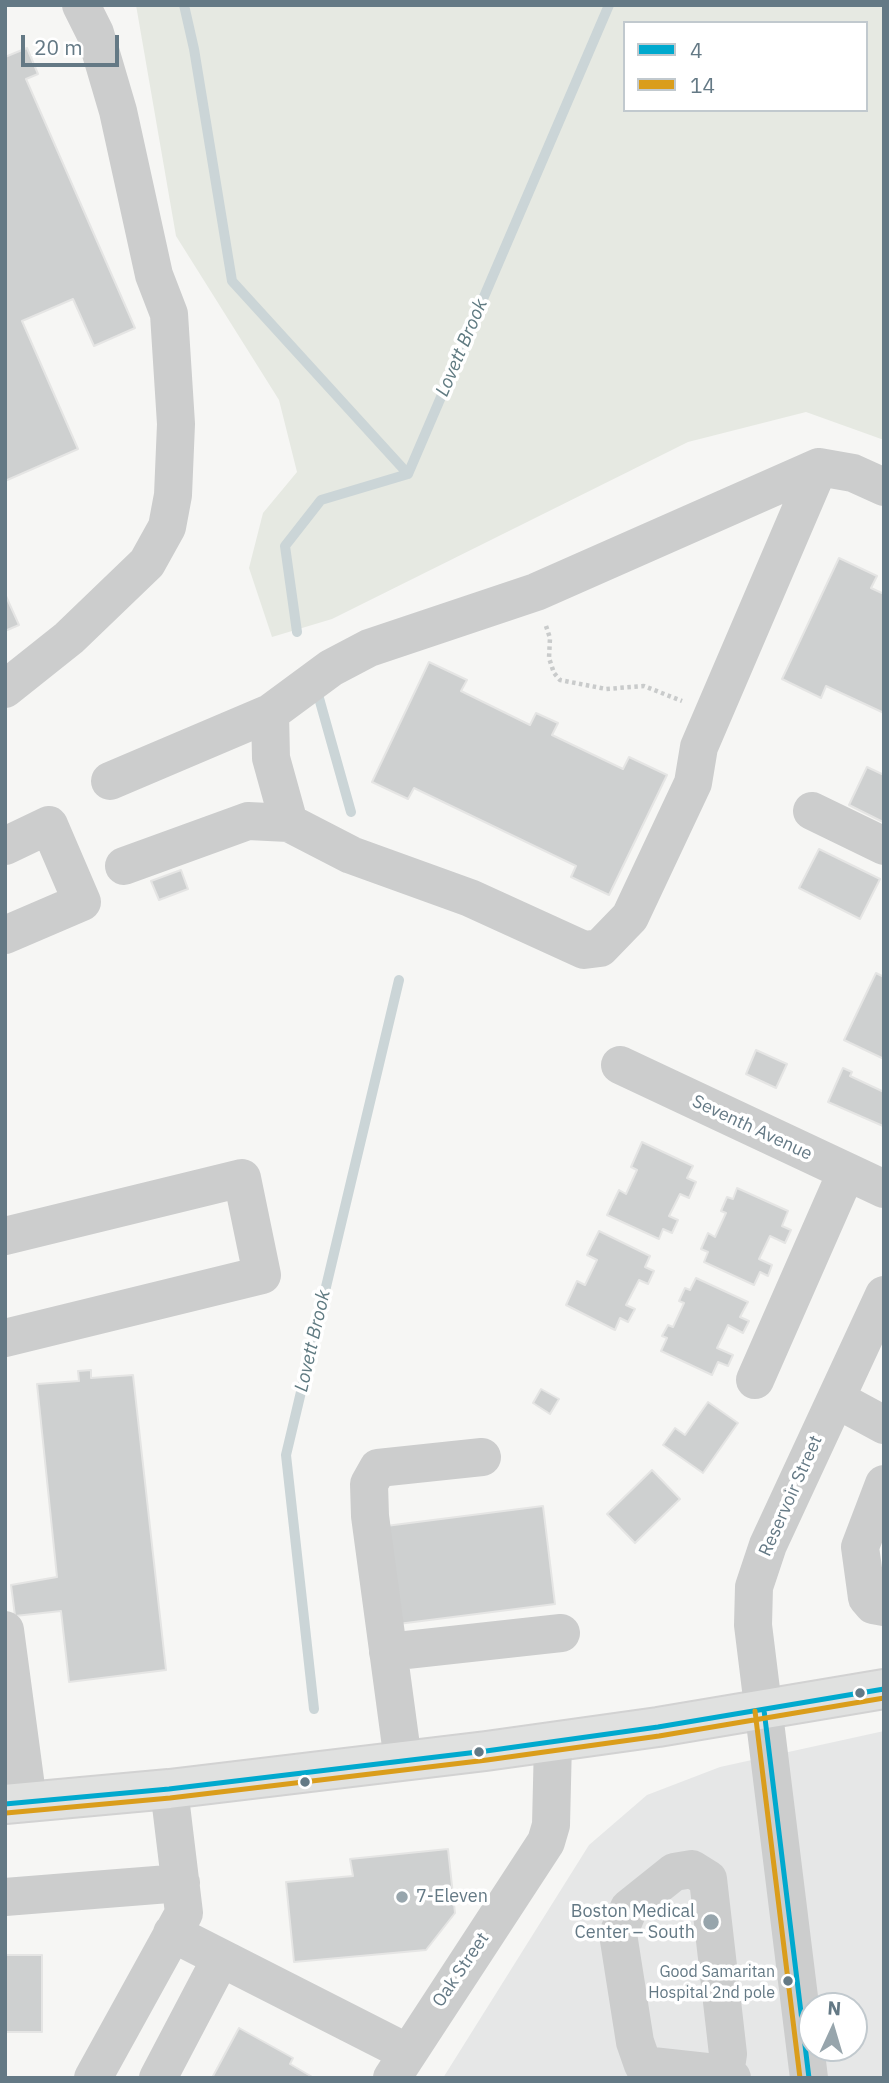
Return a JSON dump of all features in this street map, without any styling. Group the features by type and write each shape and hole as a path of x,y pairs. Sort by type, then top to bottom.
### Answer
{"main road":[{"path":"17,1803 169,1789 552,1742 884,1689"}],"street":[{"path":"5,689 60,645 146,563 167,527 173,495 176,424 169,314 155,275 114,98 95,33 80,5"},
{"path":"124,866 248,821 289,823 341,850 470,898 584,950 600,947 611,940 631,917 693,783 699,747 818,467"},
{"path":"110,781 270,713 331,668 369,648 536,592 818,467 853,473 884,488"},
{"path":"270,713 271,758 289,823"},
{"path":"812,811 884,846"},
{"path":"5,846 49,825 82,902 5,935"},
{"name":"Seventh Avenue","path":"621,1065 884,1189"},
{"path":"755,1380 846,1173"},
{"path":"5,1236 242,1178 262,1275 5,1338"},
{"name":"Reservoir Street","path":"809,2078 753,1625 754,1587 768,1545 836,1399 879,1316"},
{"path":"836,1399 884,1425"},
{"path":"404,1761 388,1652 369,1484 378,1468 482,1457"},
{"path":"884,1484 860,1547 867,1598 873,1605 884,1607"},
{"path":"5,1630 17,1803"},
{"path":"388,1652 561,1633"},
{"name":"Oak Street","path":"399,2065 546,1842 551,1825 552,1742"},
{"path":"93,2078 184,1913 169,1789"},
{"path":"692,1869 708,1879 729,2076 643,2065 635,2042 618,1934 629,1908 674,1872 692,1869"},
{"path":"5,1897 181,1883"},
{"path":"172,1933 220,1958 399,2065"},
{"path":"158,2078 220,1958"}],"path":[{"path":"536,592 550,638 549,658 560,680 606,689 644,686 713,716"}],"shaded area":[{"path":"136,5 884,5 884,440 806,412 688,442 332,619 272,637 249,568 263,513 297,472 279,400 176,236"},
{"name":"Boston Medical Center – South","path":"884,1731 884,2078 443,2078 589,1845 647,1795 720,1767"}],"building":[{"path":"27,48 38,74 26,79 135,328 94,346 73,299 22,321 78,449 5,481 5,57"},
{"path":"839,558 877,576 871,588 884,594 884,713 826,686 821,698 782,679"},
{"path":"5,594 19,625 5,631"},
{"path":"429,662 467,680 461,691 530,725 536,713 558,723 552,735 623,769 629,757 667,775 609,895 571,877 576,866 414,788 408,799 372,782"},
{"path":"867,767 884,775 883,822 849,805"},
{"path":"819,849 880,879 860,919 799,888"},
{"path":"181,870 188,889 159,900 151,881"},
{"path":"876,973 884,977 884,1059 844,1040"},
{"path":"756,1050 787,1064 776,1088 746,1074"},
{"path":"843,1068 852,1072 850,1076 884,1092 883,1126 828,1102"},
{"path":"642,1142 693,1166 687,1178 696,1182 689,1198 680,1194 669,1216 678,1220 672,1233 663,1229 659,1239 607,1215 619,1190 626,1194 637,1170 631,1167"},
{"path":"737,1188 788,1211 782,1226 791,1230 785,1243 770,1236 759,1259 772,1265 768,1276 760,1272 754,1285 704,1262 708,1252 701,1249 708,1233 715,1237 726,1213 721,1211 727,1197 733,1199"},
{"path":"599,1231 650,1256 645,1267 654,1271 648,1284 639,1280 626,1305 635,1309 628,1322 620,1318 615,1330 566,1305 577,1281 585,1285 597,1260 587,1255"},
{"path":"696,1278 748,1302 740,1317 749,1321 743,1333 728,1325 717,1348 733,1355 728,1366 718,1362 712,1375 661,1351 667,1338 662,1336 668,1325 673,1327 684,1303 679,1301 685,1288 690,1290"},
{"path":"91,1370 91,1378 133,1375 166,1670 69,1682 61,1611 15,1616 11,1585 57,1577 37,1384 79,1381 78,1371"},
{"path":"541,1389 559,1399 550,1414 533,1403"},
{"path":"708,1402 738,1423 703,1473 663,1445 675,1428 685,1435"},
{"path":"652,1470 680,1499 635,1543 607,1514"},
{"path":"543,1506 555,1604 398,1624 386,1526"},
{"path":"448,1849 455,1913 426,1950 294,1962 286,1882 353,1876 350,1859"},
{"path":"5,1955 42,1955 42,2032 5,2032"},
{"path":"239,2028 293,2058 290,2064 314,2078 212,2078"}],"waterway":[{"path":"184,5 194,49 232,281 408,474"},
{"name":"Lovett Brook","path":"297,632 285,546 321,500 408,474 609,5"},
{"name":"Lovett Brook","path":"319,698 351,812"},
{"name":"Lovett Brook","path":"314,1709 286,1455 399,980"}],"transit line":[{"name":"4","path":"5,1804 169,1789 486,1751 658,1727 884,1689"},
{"name":"14","path":"6,1813 170,1798 487,1760 659,1736 884,1698"},
{"name":"4","path":"764,1710 809,2078"},
{"name":"14","path":"755,1711 800,2078"}],"place":[{"name":"7-Eleven","path":"402,1897"},
{"name":"Boston Medical Center – South","path":"711,1922"},
{"name":"Good Samaritan Hospital 2nd pole","path":"788,1981"}]}
